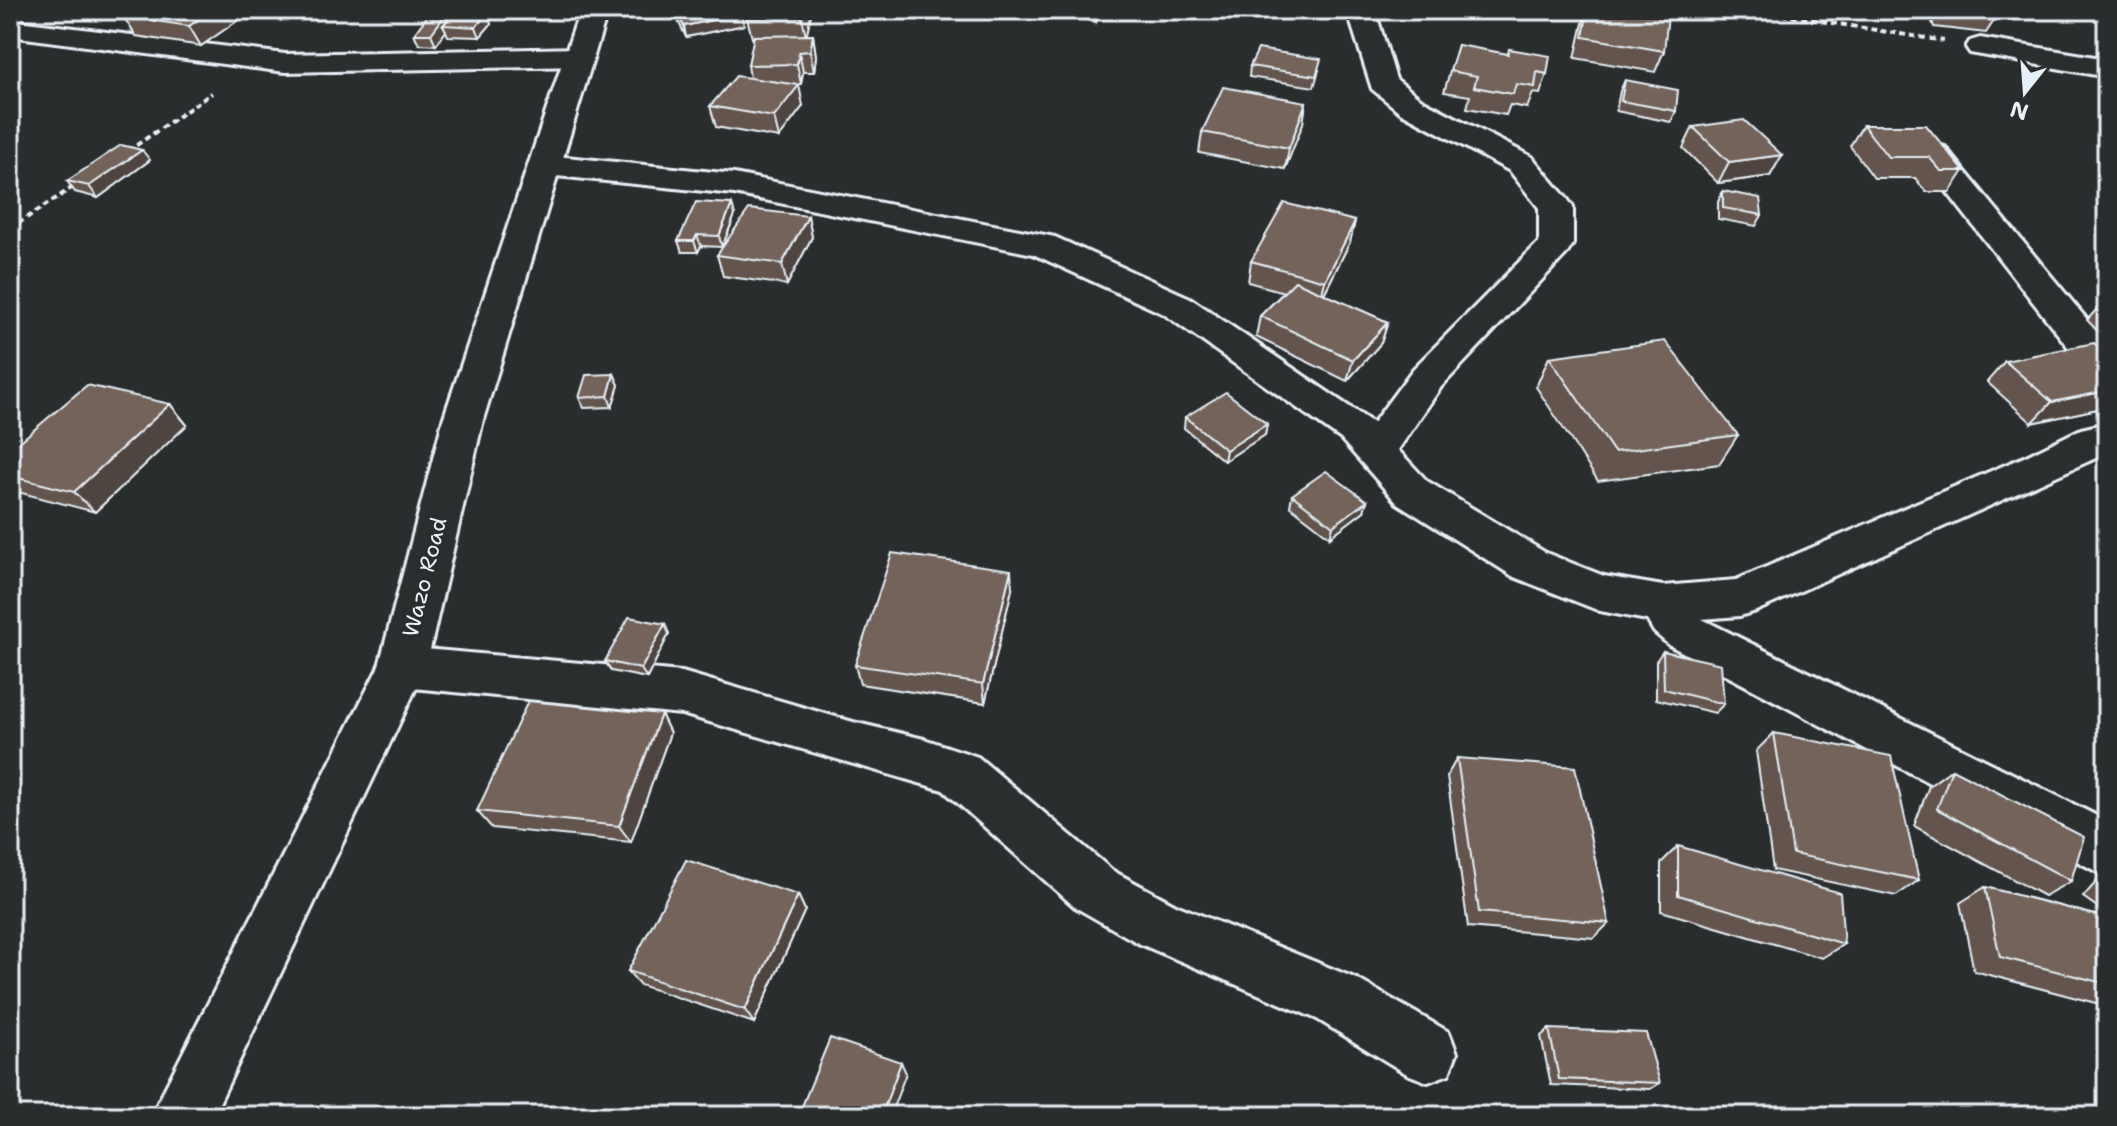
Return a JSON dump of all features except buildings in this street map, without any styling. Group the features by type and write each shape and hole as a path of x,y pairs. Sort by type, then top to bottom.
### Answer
{"street":[{"name":"Wazo Road","path":"181,1116 402,667 463,420 594,10"},
{"path":"1361,10 1382,83 1411,106 1521,164 1556,207 1556,244 1427,378 1375,451"},
{"path":"10,28 268,61 580,57"},
{"path":"1980,47 2107,68"},
{"path":"1934,154 2107,370"},
{"path":"546,165 734,184 1043,245 1177,306 1355,429 1412,492 1530,565 1600,593 1663,604 1740,598 2039,468 2095,439 2107,438"},
{"path":"1663,604 1670,619 1685,632 2087,837 2107,852"},
{"path":"402,667 682,693 960,773 1094,889 1157,924 1337,999 1428,1053"}],"path":[{"path":"1752,10 1980,47"},
{"path":"124,154 194,103 268,61"},
{"path":"10,229 76,184"}]}
